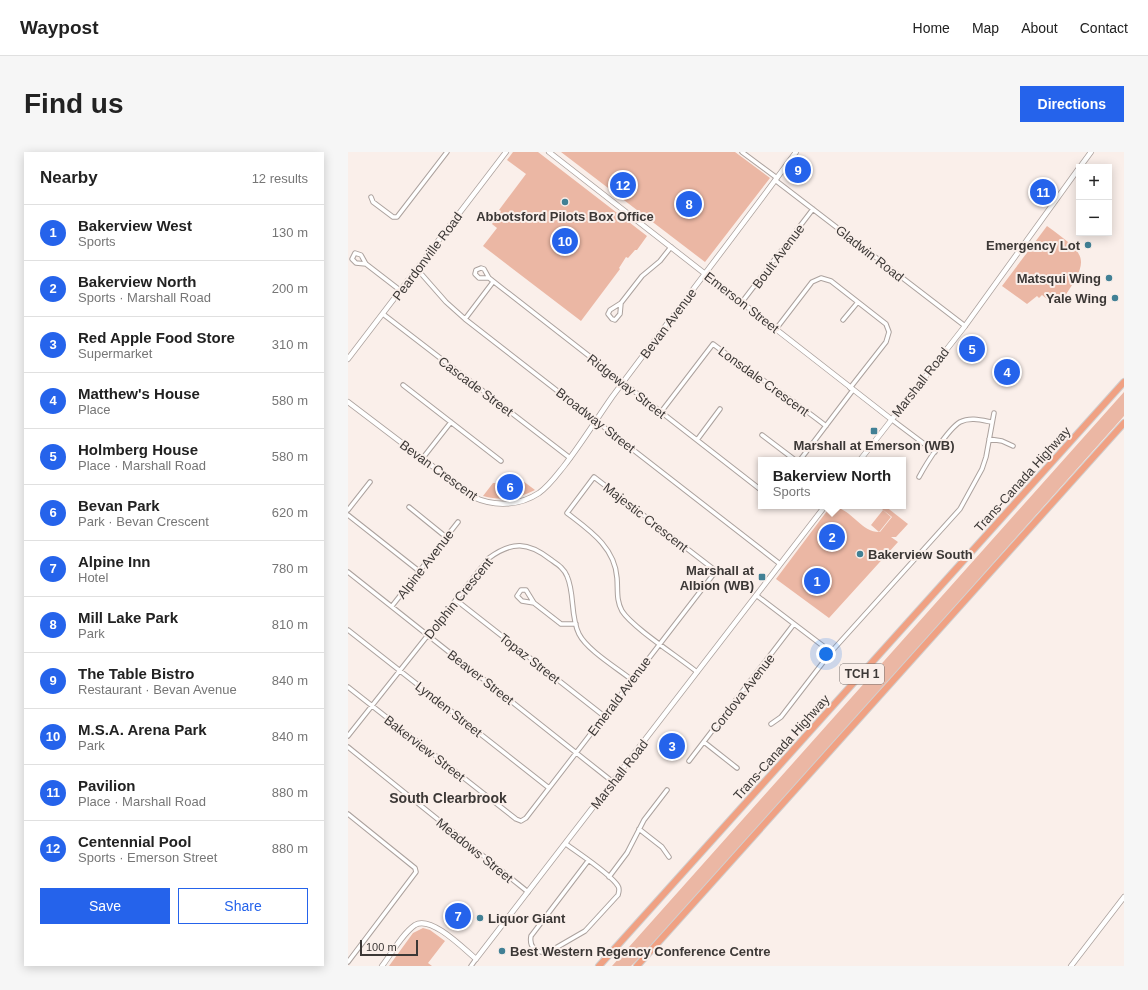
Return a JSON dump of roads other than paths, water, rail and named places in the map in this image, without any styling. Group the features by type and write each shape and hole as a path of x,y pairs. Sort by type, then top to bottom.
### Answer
{"highway":[{"name":"Trans-Canada Highway","path":"599,966 1124,382"},
{"name":"TCH 1","path":"637,966 695,904 1124,423"},
{"path":"641,966 695,904"}],"main road":[{"name":"Peardonville Road","path":"348,359 506,152"},
{"name":"Emerson Street","path":"549,152 891,419"},
{"name":"Bevan Avenue","path":"540,492 551,483 570,458 623,382 706,274 796,152"},
{"name":"Marshall Road","path":"1082,164 1091,152"},
{"name":"Marshall Road","path":"862,457 965,326 1076,172"},
{"name":"Bevan Crescent","path":"348,402 468,494 486,502 505,504 518,503 540,492"},
{"name":"Marshall Road","path":"476,959 566,844 822,509"},
{"path":"1071,966 1124,897"},
{"path":"382,966 410,930 416,925 425,922 436,927 476,959"}],"street":[{"path":"371,197 373,202 393,218 397,217 447,152"},
{"name":"Gladwin Road","path":"742,152 813,209 965,326"},
{"name":"Boult Avenue","path":"742,302 813,209"},
{"path":"621,303 620,314 615,320 612,319 608,314 609,311 621,303 642,276 660,261 671,247"},
{"path":"366,264 401,291"},
{"name":"Broadway Street","path":"417,269 446,302 465,319 780,564"},
{"name":"Ridgeway Street","path":"489,278 758,488"},
{"path":"776,329 816,279 826,278 831,280 886,324 888,337 886,342 802,457"},
{"path":"465,319 493,282"},
{"path":"843,320 858,302"},
{"name":"Cascade Street","path":"383,314 570,458"},
{"name":"Lonsdale Crescent","path":"661,412 713,344 748,371 786,396 826,426"},
{"path":"403,385 501,461"},
{"path":"696,440 720,409"},
{"path":"771,724 781,717 831,652 960,510 982,469 994,413"},
{"name":"Emerson Street","path":"891,419 935,452"},
{"path":"919,477 935,452 959,423 968,420 991,422"},
{"path":"422,459 451,422"},
{"path":"762,435 791,457"},
{"path":"989,440 1002,442 1013,446"},
{"name":"Majestic Crescent","path":"698,672 629,620 622,610 617,598 617,577 607,549 596,535 567,513 594,477 716,571"},
{"path":"348,510 370,482"},
{"path":"409,507 446,537"},
{"path":"348,515 419,571"},
{"name":"Alpine Avenue","path":"392,606 458,522"},
{"name":"Dolphin Crescent","path":"348,736 489,558 500,550 512,546 527,546 541,552 565,572 579,634 587,644 632,680"},
{"name":"Emerald Avenue","path":"521,821 526,818 659,643 716,571"},
{"name":"Beaver Street","path":"348,572 613,782"},
{"path":"534,603 522,601 517,596 518,593 521,590 526,590 534,603 561,624 576,624"},
{"path":"756,595 831,652"},
{"name":"Topaz Street","path":"456,600 604,716"},
{"name":"Cordova Avenue","path":"689,761 794,624"},
{"name":"Lynden Street","path":"348,630 549,788"},
{"name":"Bakerview Street","path":"348,687 516,819 521,821"},
{"path":"704,742 737,768"},
{"name":"Meadows Street","path":"348,747 528,892"},
{"path":"609,877 627,853 644,820 667,790"},
{"path":"348,814 415,868 416,872 348,962"},
{"path":"639,830 662,847 668,857"},
{"path":"566,844 609,877 617,884 619,890 618,895 585,931 547,953 539,953 533,949 530,942 532,936 588,861"},
{"name":"Marshall Road","path":"470,966 476,959"}],"place":[{"name":"The Table Bistro","path":"798,170"},
{"name":"Centennial Pool","path":"623,185"},
{"name":"Pavilion","path":"1043,192"},
{"name":"Abbotsford Pilots Box Office","path":"565,202"},
{"name":"Mill Lake Park","path":"689,204"},
{"name":"M.S.A. Arena Park","path":"565,241"},
{"name":"Emergency Lot","path":"1088,245"},
{"name":"Matsqui Wing","path":"1109,278"},
{"name":"Yale Wing","path":"1115,298"},
{"name":"Holmberg House","path":"972,349"},
{"name":"Matthew's House","path":"1007,372"},
{"name":"Marshall at Emerson (WB)","path":"874,431"},
{"name":"Bevan Park","path":"510,487"},
{"name":"Bakerview North","path":"832,537"},
{"name":"Bakerview South","path":"860,554"},
{"name":"Marshall at Albion (WB)","path":"762,577"},
{"name":"Bakerview West","path":"817,581"},
{"name":"Red Apple Food Store","path":"672,746"},
{"name":"Alpine Inn","path":"458,916"},
{"name":"Liquor Giant","path":"480,918"},
{"name":"Best Western Regency Conference Centre","path":"502,951"}],"district":[{"name":"South Clearbrook","path":"448,798"}]}
